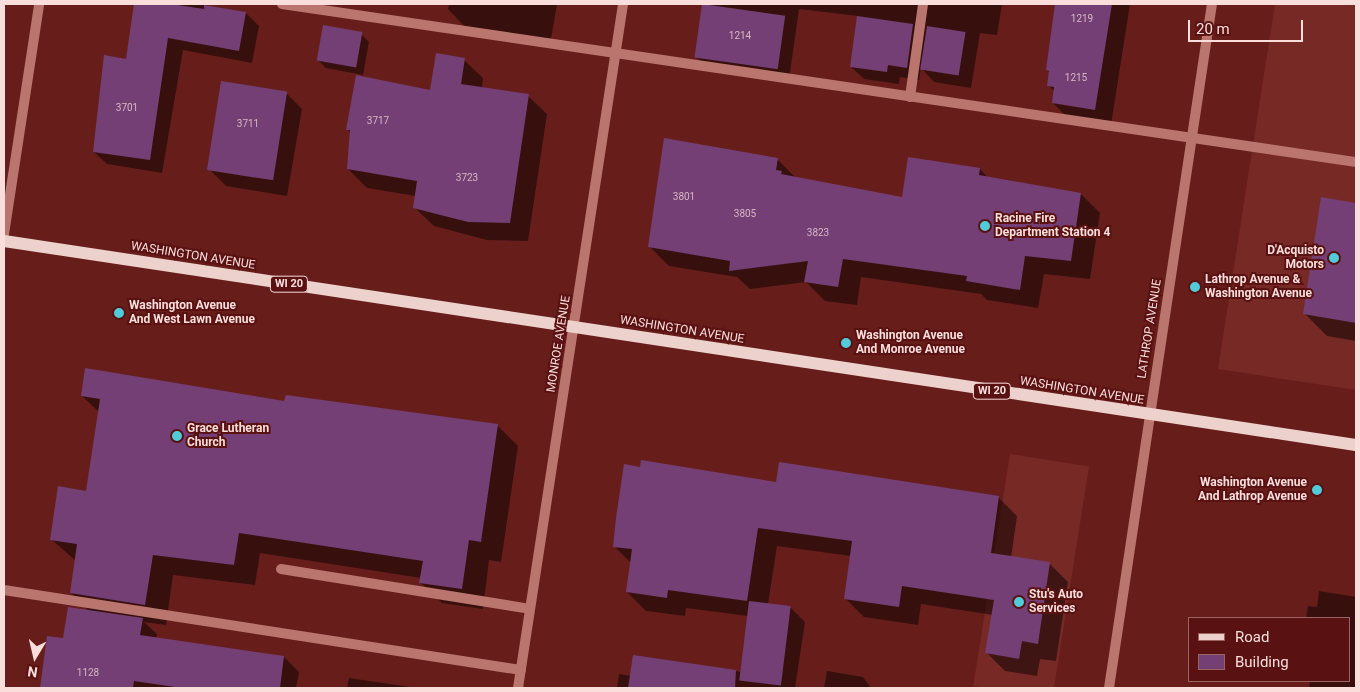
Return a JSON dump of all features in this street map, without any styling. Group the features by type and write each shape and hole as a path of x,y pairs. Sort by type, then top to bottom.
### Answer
{"main road":[{"name":"WASHINGTON AVENUE","path":"4,241 1356,445"}],"street":[{"path":"4,234 39,4"},
{"path":"282,4 342,8 616,53 1356,162"},
{"name":"MONROE AVENUE","path":"518,688 623,4"},
{"path":"910,97 924,4"},
{"name":"LATHROP AVENUE","path":"1109,688 1212,4"},
{"path":"281,569 530,609"},
{"path":"4,590 521,670"}],"shaded area":[{"path":"1275,4 1356,4 1356,390 1218,369"},
{"path":"1010,454 1089,467 1054,688 985,688 973,686"}],"building":[{"path":"134,4 171,4 204,9 204,5 246,12 239,51 168,38 150,160 93,152 104,55 126,59"},
{"path":"702,4 785,16 778,69 694,57"},
{"path":"1055,4 1112,4 1095,110 1052,103 1054,87 1047,86 1049,71 1046,70"},
{"path":"857,16 913,24 907,68 888,65 887,72 850,67"},
{"path":"323,25 362,32 356,67 317,60"},
{"path":"927,26 966,32 959,76 920,69"},
{"path":"436,53 465,58 461,84 529,94 510,223 468,222 413,208 417,181 347,169 350,130 346,130 356,75 430,90"},
{"path":"221,81 287,91 273,180 207,170"},
{"path":"664,138 778,158 776,170 782,171 781,174 902,197 908,157 980,168 979,175 1081,193 1071,261 1025,256 1020,290 966,281 967,276 843,259 838,287 804,282 808,261 729,271 730,261 648,247"},
{"name":"D'Acquisto Motors","path":"1321,197 1356,203 1356,323 1303,314"},
{"path":"85,368 284,401 286,395 498,424 481,542 469,540 462,589 419,583 423,561 239,533 234,565 153,555 145,605 70,593 77,544 50,540 58,486 86,491 100,399 81,396"},
{"path":"641,460 776,482 779,462 999,496 991,553 1050,562 1038,644 1022,641 1019,659 985,653 994,600 902,586 899,607 844,599 852,541 758,528 747,601 668,590 667,598 626,592 632,549 613,547 616,518 624,464 640,467"},
{"path":"749,601 791,606 781,686 739,680"},
{"path":"68,607 143,618 140,635 284,656 280,688 182,688 134,681 133,688 40,688 47,636 63,638"},
{"path":"633,655 736,670 735,688 628,688"}],"place":[{"name":"Racine Fire Department Station 4","path":"985,226"},
{"name":"D'Acquisto Motors","path":"1334,258"},
{"name":"Lathrop Avenue & Washington Avenue","path":"1195,287"},
{"name":"Washington Avenue And West Lawn Avenue","path":"119,313"},
{"name":"Washington Avenue And Monroe Avenue","path":"846,343"},
{"name":"Grace Lutheran Church","path":"177,436"},
{"name":"Washington Avenue And Lathrop Avenue","path":"1317,490"},
{"name":"Stu's Auto Services","path":"1019,602"}]}
